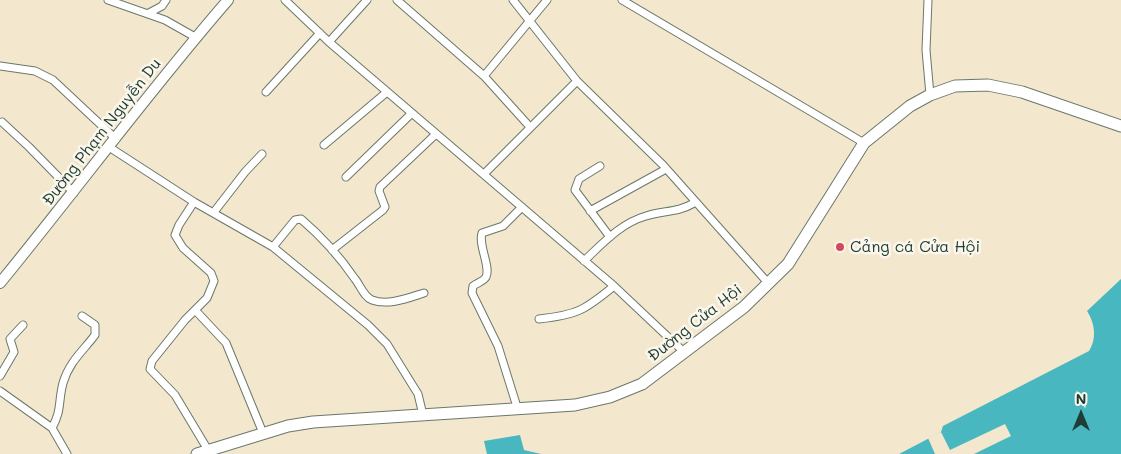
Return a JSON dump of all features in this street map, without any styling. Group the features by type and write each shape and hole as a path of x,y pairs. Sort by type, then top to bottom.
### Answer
{"main road":[{"name":"Đường Phạm Nguyễn Du","path":"0,283 74,193 195,37 228,0"},
{"name":"Đường Cửa Hội","path":"202,452 263,433 313,422 575,405 610,398 642,384 744,308 788,264 864,143 910,106 930,95 955,86 988,85 1022,92 1121,126"}],"street":[{"path":"108,0 149,13 195,37"},
{"path":"149,13 162,6 166,0"},
{"path":"285,0 329,42 614,286 685,353"},
{"path":"329,42 367,0"},
{"path":"397,0 484,76 530,128"},
{"path":"513,0 577,82 666,169 694,203 769,284"},
{"path":"484,76 547,0"},
{"path":"622,0 864,143"},
{"path":"928,0 926,50 930,95"},
{"path":"266,92 320,33"},
{"path":"0,66 35,71 53,80 116,139"},
{"path":"484,174 544,116 560,96 577,82"},
{"path":"324,145 387,92"},
{"path":"346,177 412,113"},
{"path":"2,122 74,193"},
{"path":"332,250 384,210 385,207 379,191 380,188 436,134"},
{"path":"109,147 194,202 273,246 368,325 387,344 418,394 423,415"},
{"path":"214,212 245,172 262,154"},
{"path":"600,166 579,179 575,190 610,237"},
{"path":"590,211 666,169"},
{"path":"194,202 179,225 176,235 183,248 211,273 214,281 207,298 152,361 150,369 175,395 202,452"},
{"path":"584,260 610,237 634,220 648,215 675,212 694,203"},
{"path":"514,410 498,346 472,293 473,286 484,280 487,273 481,239 482,232 503,226 522,207"},
{"path":"273,246 298,219 311,227 372,300 392,302 424,293"},
{"path":"539,319 574,314 588,308 614,286"},
{"path":"195,310 226,343 263,433"},
{"path":"52,428 59,415 63,384 72,362 95,335 95,325 82,316"},
{"path":"0,376 14,352 10,339 23,325"},
{"path":"0,390 52,428 67,454"}],"water":[{"path":"1121,279 1121,454 899,454 941,432 943,426 1089,351 1092,346 1094,331 1087,311"},
{"path":"520,435 524,450 541,454 487,454 484,441"}],"pier":[{"path":"1005,424 1011,436 974,454 935,454 928,438 941,432 950,450"}],"place":[{"name":"Cảng cá Cửa Hội","path":"840,247"}]}
